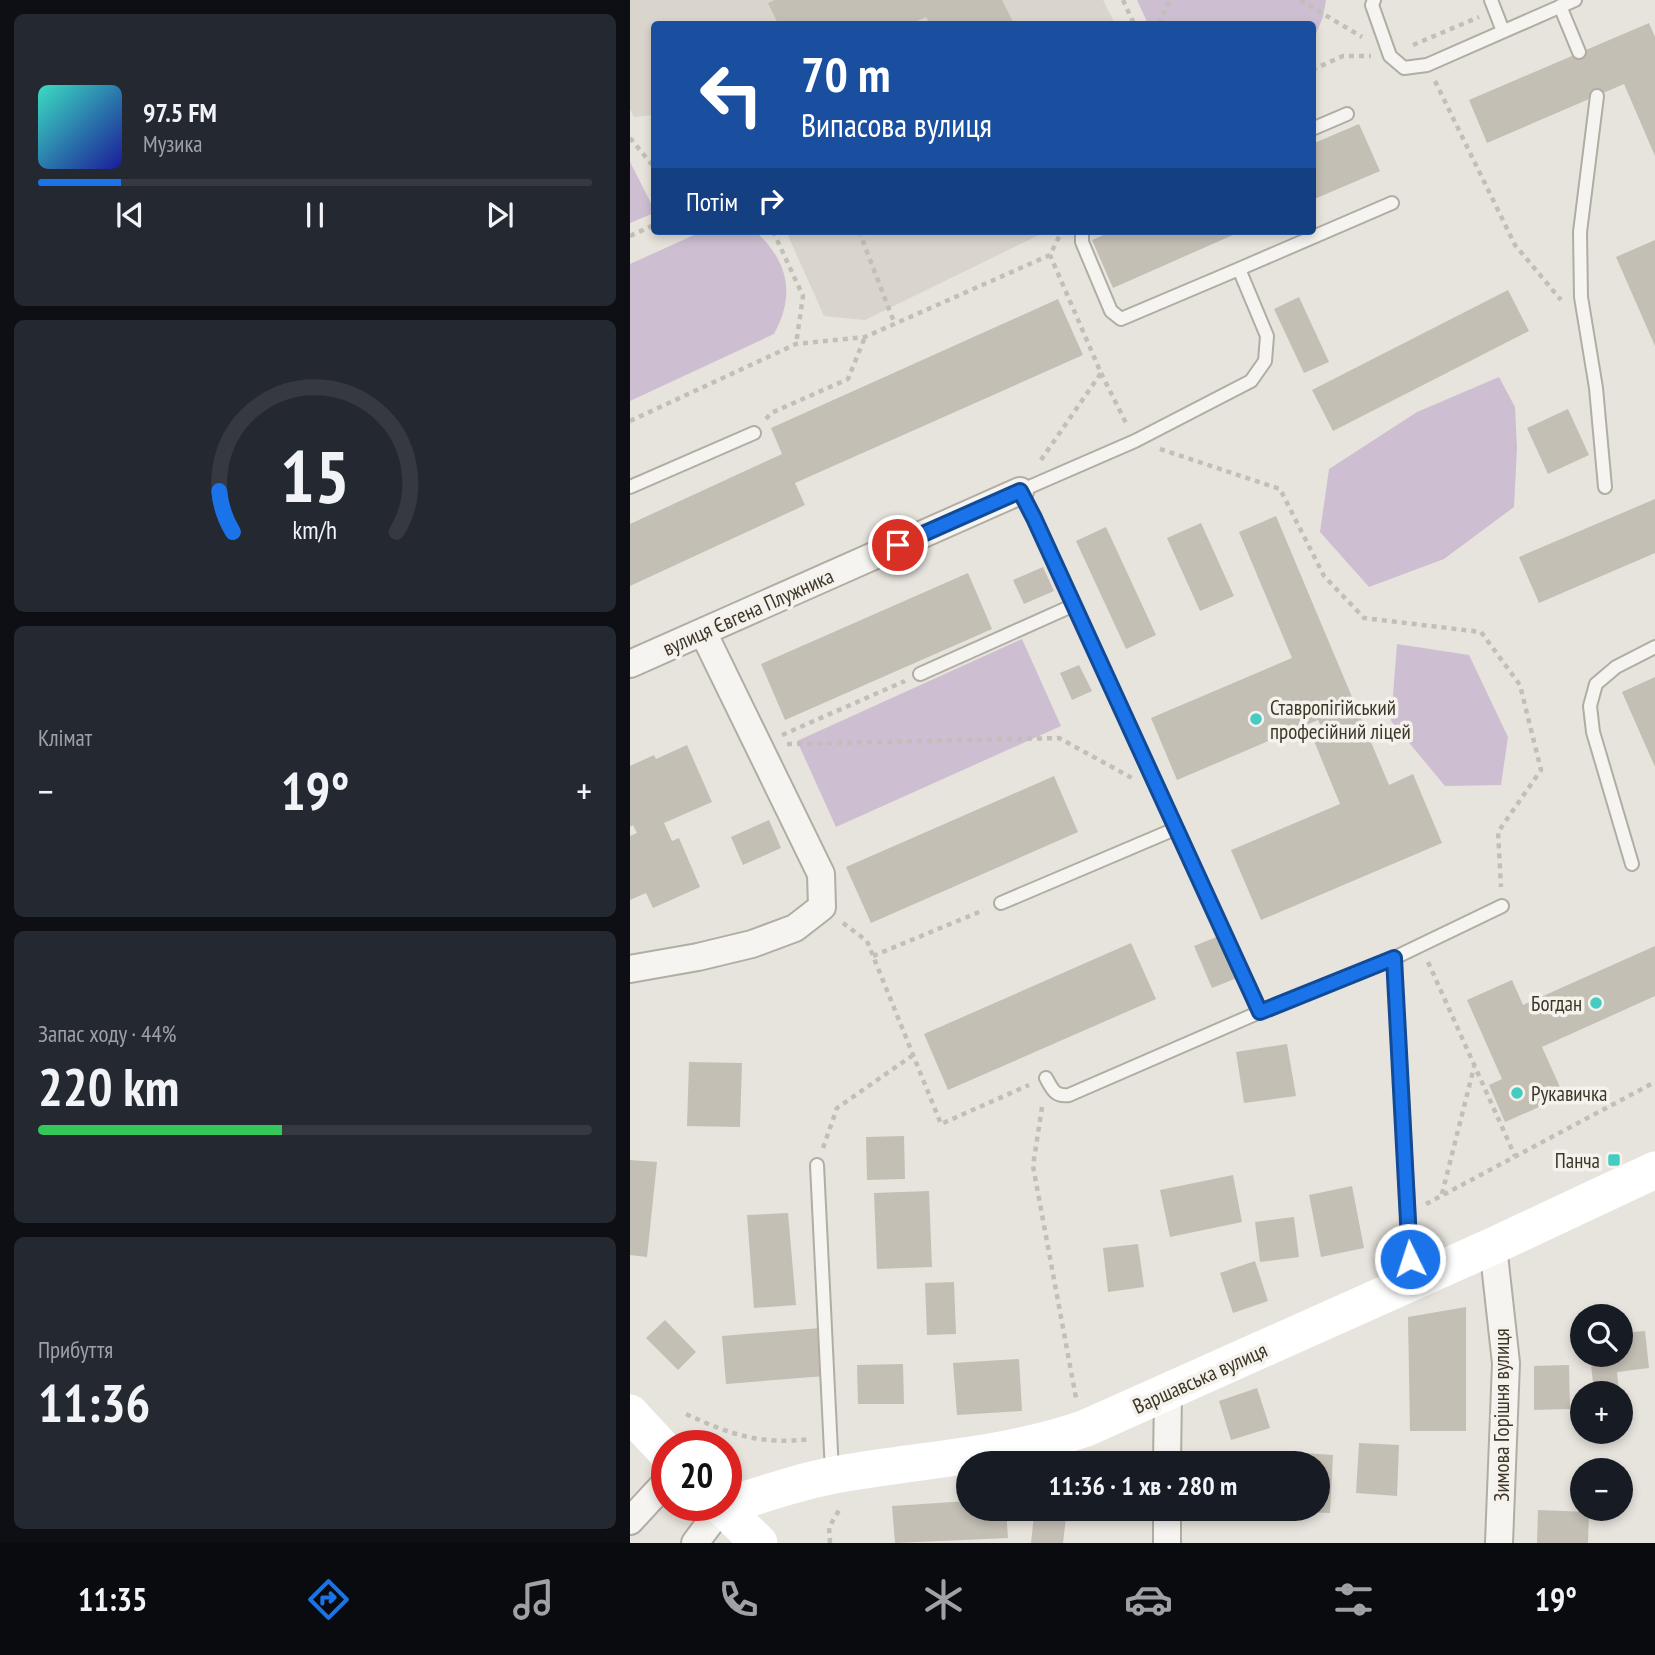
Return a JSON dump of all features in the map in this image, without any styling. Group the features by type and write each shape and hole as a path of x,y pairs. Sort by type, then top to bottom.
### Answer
{"street":[{"name":"вулиця Євгена Плужника","path":"630,664 1020,491"},
{"path":"630,969 698,957 752,943 795,928 822,908 821,874 704,632"},
{"name":"Варшавська вулиця","path":"742,1500 832,1475 1048,1442 1168,1393 1655,1170"},
{"name":"Зимова Горішня вулиця","path":"1493,1246 1506,1363 1499,1543"},
{"path":"1167,1451 1168,1393"},
{"path":"630,1413 651,1436"},
{"path":"630,1521 651,1498"},
{"path":"695,1543 710,1521"},
{"path":"736,1521 759,1543"},
{"path":"1167,1521 1167,1543"}],"lane":[{"path":"1374,0 1372,5 1390,56 1404,68 1427,65 1575,0"},
{"path":"1493,5 1503,31"},
{"path":"1560,6 1579,52"},
{"path":"1597,96 1580,232 1581,297 1596,388 1605,487"},
{"path":"1316,127 1347,114"},
{"path":"1082,235 1082,242 1111,311 1121,318 1392,203"},
{"path":"1239,269 1267,337 1268,349 1259,372 1241,388 1135,441 1020,491 1260,1012"},
{"path":"630,487 754,433"},
{"path":"920,674 1074,605"},
{"path":"1632,864 1593,732 1590,706 1596,684 1616,667 1655,647"},
{"path":"1001,903 1175,829"},
{"path":"1046,1078 1054,1092 1062,1096 1069,1095 1260,1012 1394,958 1502,906"},
{"path":"1394,958 1412,1282"},
{"path":"817,1165 832,1475"}],"path":[{"path":"1123,0 1133,21"},
{"path":"1160,21 1170,0"},
{"path":"1300,0 1390,56"},
{"path":"1316,68 1343,56 1390,56 1493,5"},
{"path":"1427,65 1515,245 1586,330"},
{"path":"630,138 651,163"},
{"path":"630,236 651,226"},
{"path":"775,235 803,296 796,344"},
{"path":"861,235 894,323"},
{"path":"630,421 796,344 865,337 1049,255 1060,235"},
{"path":"1049,255 1101,373 1135,441 1280,489 1324,576 1364,618 1482,632 1520,685 1541,770 1498,831 1502,906"},
{"path":"754,433 771,413 848,379 865,337"},
{"path":"1020,491 1101,373"},
{"path":"758,745 920,674"},
{"path":"758,745 1059,738 1159,792"},
{"path":"873,956 1001,903"},
{"path":"822,908 867,941 941,1124 1046,1078"},
{"path":"1420,945 1515,1156"},
{"path":"817,1165 837,1108 914,1055"},
{"path":"1442,1195 1474,1066"},
{"path":"1046,1078 1033,1166 1078,1411"},
{"path":"1407,1214 1655,1082"},
{"path":"686,1414 722,1431 757,1440 789,1442 818,1438"}],"shaded area":[{"path":"630,0 1103,0 1114,21 651,21 651,115 634,117 630,109"},
{"path":"1137,0 1326,0 1316,34 1316,21 1147,21"},
{"path":"630,162 651,203 651,214 630,223"},
{"path":"694,235 759,235 775,254 785,279 785,305 781,319 774,334 630,401 630,264"},
{"path":"788,235 1039,235 865,320 824,316"},
{"path":"1499,377 1515,407 1517,448 1514,507 1444,559 1369,587 1320,532 1329,469 1417,412"},
{"path":"1022,639 1061,726 836,827 797,741"},
{"path":"1397,644 1469,655 1508,737 1501,785 1445,786 1391,721"}],"building":[{"path":"775,0 1002,0 1012,21 928,21 926,17 917,21 777,21 768,3"},
{"path":"1649,23 1655,37 1655,156 1624,84 1487,143 1469,100"},
{"path":"1359,124 1380,171 1316,198 1316,142"},
{"path":"1104,235 1233,235 1113,288 1092,240"},
{"path":"1655,240 1655,346 1616,257"},
{"path":"1508,290 1529,331 1333,431 1312,390"},
{"path":"1299,297 1329,362 1304,373 1274,309"},
{"path":"1058,299 1083,355 795,483 805,505 630,586 630,524 782,454 771,428"},
{"path":"1568,409 1589,455 1548,474 1527,428"},
{"path":"1655,499 1655,553 1539,603 1519,557"},
{"name":"Ставропігійський професійний ліцей","path":"1276,516 1389,785 1413,774 1442,843 1261,920 1231,850 1340,804 1312,736 1323,731 1318,720 1177,780 1151,718 1292,658 1239,532"},
{"path":"1201,523 1234,596 1200,611 1167,538"},
{"path":"1106,527 1156,635 1126,649 1076,541"},
{"path":"1043,567 1054,591 1024,604 1013,580"},
{"path":"968,573 992,629 785,720 761,664"},
{"path":"1079,665 1092,691 1072,700 1060,673"},
{"path":"1655,677 1655,767 1622,692"},
{"path":"687,745 712,802 664,823 672,841 679,838 700,887 653,908 646,893 630,900 630,836 637,833 633,825 630,827 630,766 654,755 656,759"},
{"path":"1054,776 1078,832 871,923 846,867"},
{"path":"769,820 781,848 743,865 731,837"},
{"path":"1219,936 1237,978 1212,988 1194,946"},
{"path":"1131,943 1156,999 948,1090 924,1034"},
{"path":"1655,946 1655,996 1542,1047 1564,1096 1505,1122 1489,1085 1502,1079 1467,1000 1512,980 1523,1005"},
{"path":"1287,1044 1296,1096 1244,1103 1236,1052"},
{"path":"689,1062 742,1063 740,1127 687,1126"},
{"path":"904,1136 905,1179 867,1180 866,1137"},
{"path":"630,1160 657,1162 647,1257 630,1255"},
{"path":"1233,1175 1242,1222 1170,1237 1160,1190"},
{"path":"1352,1186 1364,1248 1321,1257 1309,1195"},
{"path":"929,1191 932,1267 877,1269 874,1193"},
{"path":"788,1213 796,1305 754,1308 747,1215"},
{"path":"1294,1217 1299,1257 1260,1262 1255,1222"},
{"path":"1138,1244 1144,1287 1108,1292 1103,1248"},
{"path":"1255,1261 1268,1301 1233,1313 1220,1273"},
{"path":"954,1282 956,1334 927,1335 925,1283"},
{"path":"1466,1307 1466,1431 1410,1431 1408,1317"},
{"path":"665,1320 696,1352 678,1370 646,1338"},
{"path":"821,1328 825,1376 726,1384 722,1336"},
{"path":"1645,1331 1649,1368 1617,1372 1618,1381 1593,1381 1591,1367 1633,1367 1633,1332"},
{"path":"1019,1359 1022,1411 957,1415 953,1363"},
{"path":"903,1364 904,1404 858,1404 857,1365"},
{"path":"1569,1365 1570,1409 1534,1410 1534,1366"},
{"path":"1257,1388 1270,1428 1231,1440 1219,1401"},
{"path":"1359,1443 1399,1445 1397,1496 1356,1493"},
{"path":"1330,1455 1333,1455 1330,1513"},
{"path":"956,1502 956,1521 1007,1521 1008,1538 895,1543 892,1506"},
{"path":"1538,1510 1570,1511 1570,1521 1589,1521 1588,1543 1537,1543"},
{"path":"1033,1521 1066,1521 1063,1543 1031,1543"}],"place":[{"name":"Ставропігійський професійний ліцей","path":"1256,719"},
{"name":"Богдан","path":"1596,1003"},
{"name":"Рукавичка","path":"1517,1093"},
{"name":"Панча","path":"1614,1160"}],"route":[{"path":"898,545 1020,491 1260,1012 1394,958 1410,1259"}]}
